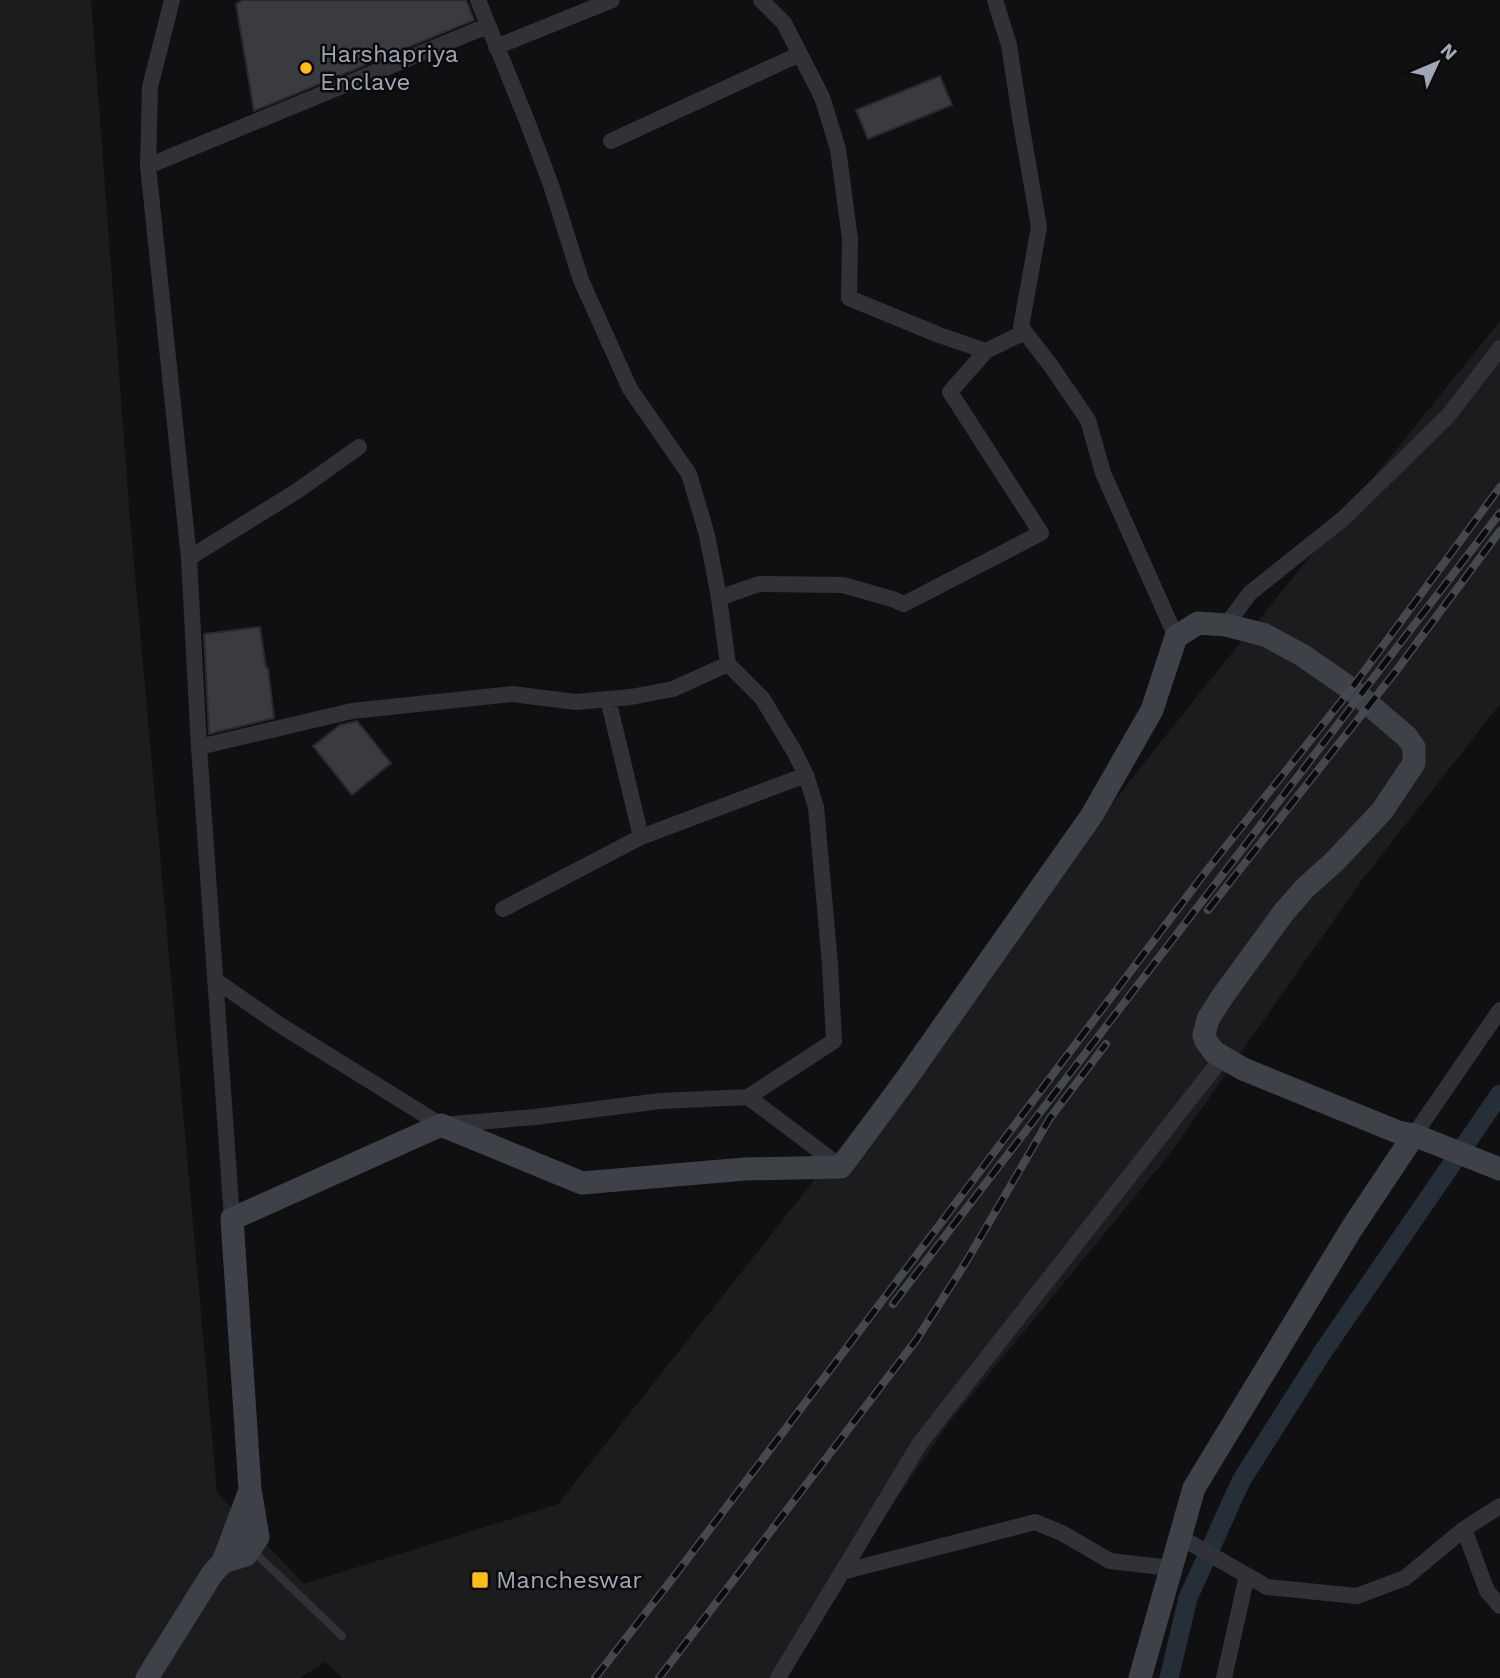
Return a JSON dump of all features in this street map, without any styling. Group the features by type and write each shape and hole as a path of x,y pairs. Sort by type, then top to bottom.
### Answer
{"street":[{"path":"172,0 150,87 148,166 189,558 199,747 250,1489 258,1537 247,1555 223,1562"},
{"path":"232,1219 441,1125 535,1117 660,1101 748,1097 834,1041 816,807 806,775 762,698 728,664 707,535 689,474 630,389 581,280 551,185 478,0"},
{"path":"496,47 612,0"},
{"path":"761,0 784,23 822,97 838,149 850,239 849,298 986,351"},
{"path":"995,0 1009,45 1039,227 1021,327 1088,420 1103,473 1176,637"},
{"path":"148,166 487,26"},
{"path":"611,141 800,54"},
{"path":"719,598 760,584 843,585 904,604 1041,533 950,392 986,351 1025,332"},
{"path":"1226,625 1250,593 1344,518 1448,416 1500,348"},
{"path":"189,558 297,491 359,447"},
{"path":"841,1167 1092,815 1152,710 1176,637 1198,623 1226,625 1265,635 1302,655 1351,689 1407,737 1414,747 1414,763 1382,811 1284,912 1222,997 1208,1019 1204,1035 1206,1041 1214,1052 1243,1069 1398,1132 1414,1135 1499,1169"},
{"path":"199,747 352,711 512,694 576,702 631,697 673,689 728,664"},
{"path":"608,699 640,837"},
{"path":"503,909 640,837 806,775"},
{"path":"215,980 280,1025 441,1125 582,1183 745,1169 841,1167"},
{"path":"1140,1678 1194,1488 1352,1228 1500,1010"},
{"path":"778,1678 920,1443 1222,1058"},
{"path":"748,1097 841,1167"},
{"path":"147,1678 212,1574 223,1562 250,1489"},
{"path":"1181,1537 1267,1587 1357,1596 1405,1578 1464,1529 1500,1506"},
{"path":"842,1572 1035,1521 1062,1533 1110,1562 1171,1568"},
{"path":"1464,1529 1487,1591 1500,1606"},
{"path":"1224,1678 1244,1574"}],"lane":[{"path":"250,1549 342,1636"}],"shaded area":[{"path":"0,0 91,0 130,519 217,1492 304,1584 558,1504 1190,705 1500,321 1500,704 1362,880 1169,1155 948,1424 773,1678 342,1678 325,1662 300,1678 0,1678"}],"building":[{"name":"Harshapriya Enclave","path":"243,0 466,0 474,20 254,111 236,4"},
{"path":"940,76 952,105 868,139 856,110"},
{"path":"260,627 274,718 209,734 204,634"},
{"path":"357,721 391,763 352,795 313,746 340,725"}],"waterway":[{"path":"1169,1678 1188,1598 1241,1481 1322,1353 1500,1094"}],"railway":[{"path":"595,1678 1204,874 1351,689 1500,487"},
{"path":"893,1304 1500,513"},
{"path":"1208,910 1396,671 1500,531"},
{"path":"659,1678 917,1339 966,1262 1050,1118 1106,1044"}],"place":[{"name":"Harshapriya Enclave","path":"306,68"},
{"name":"Mancheswar","path":"480,1580"}]}
